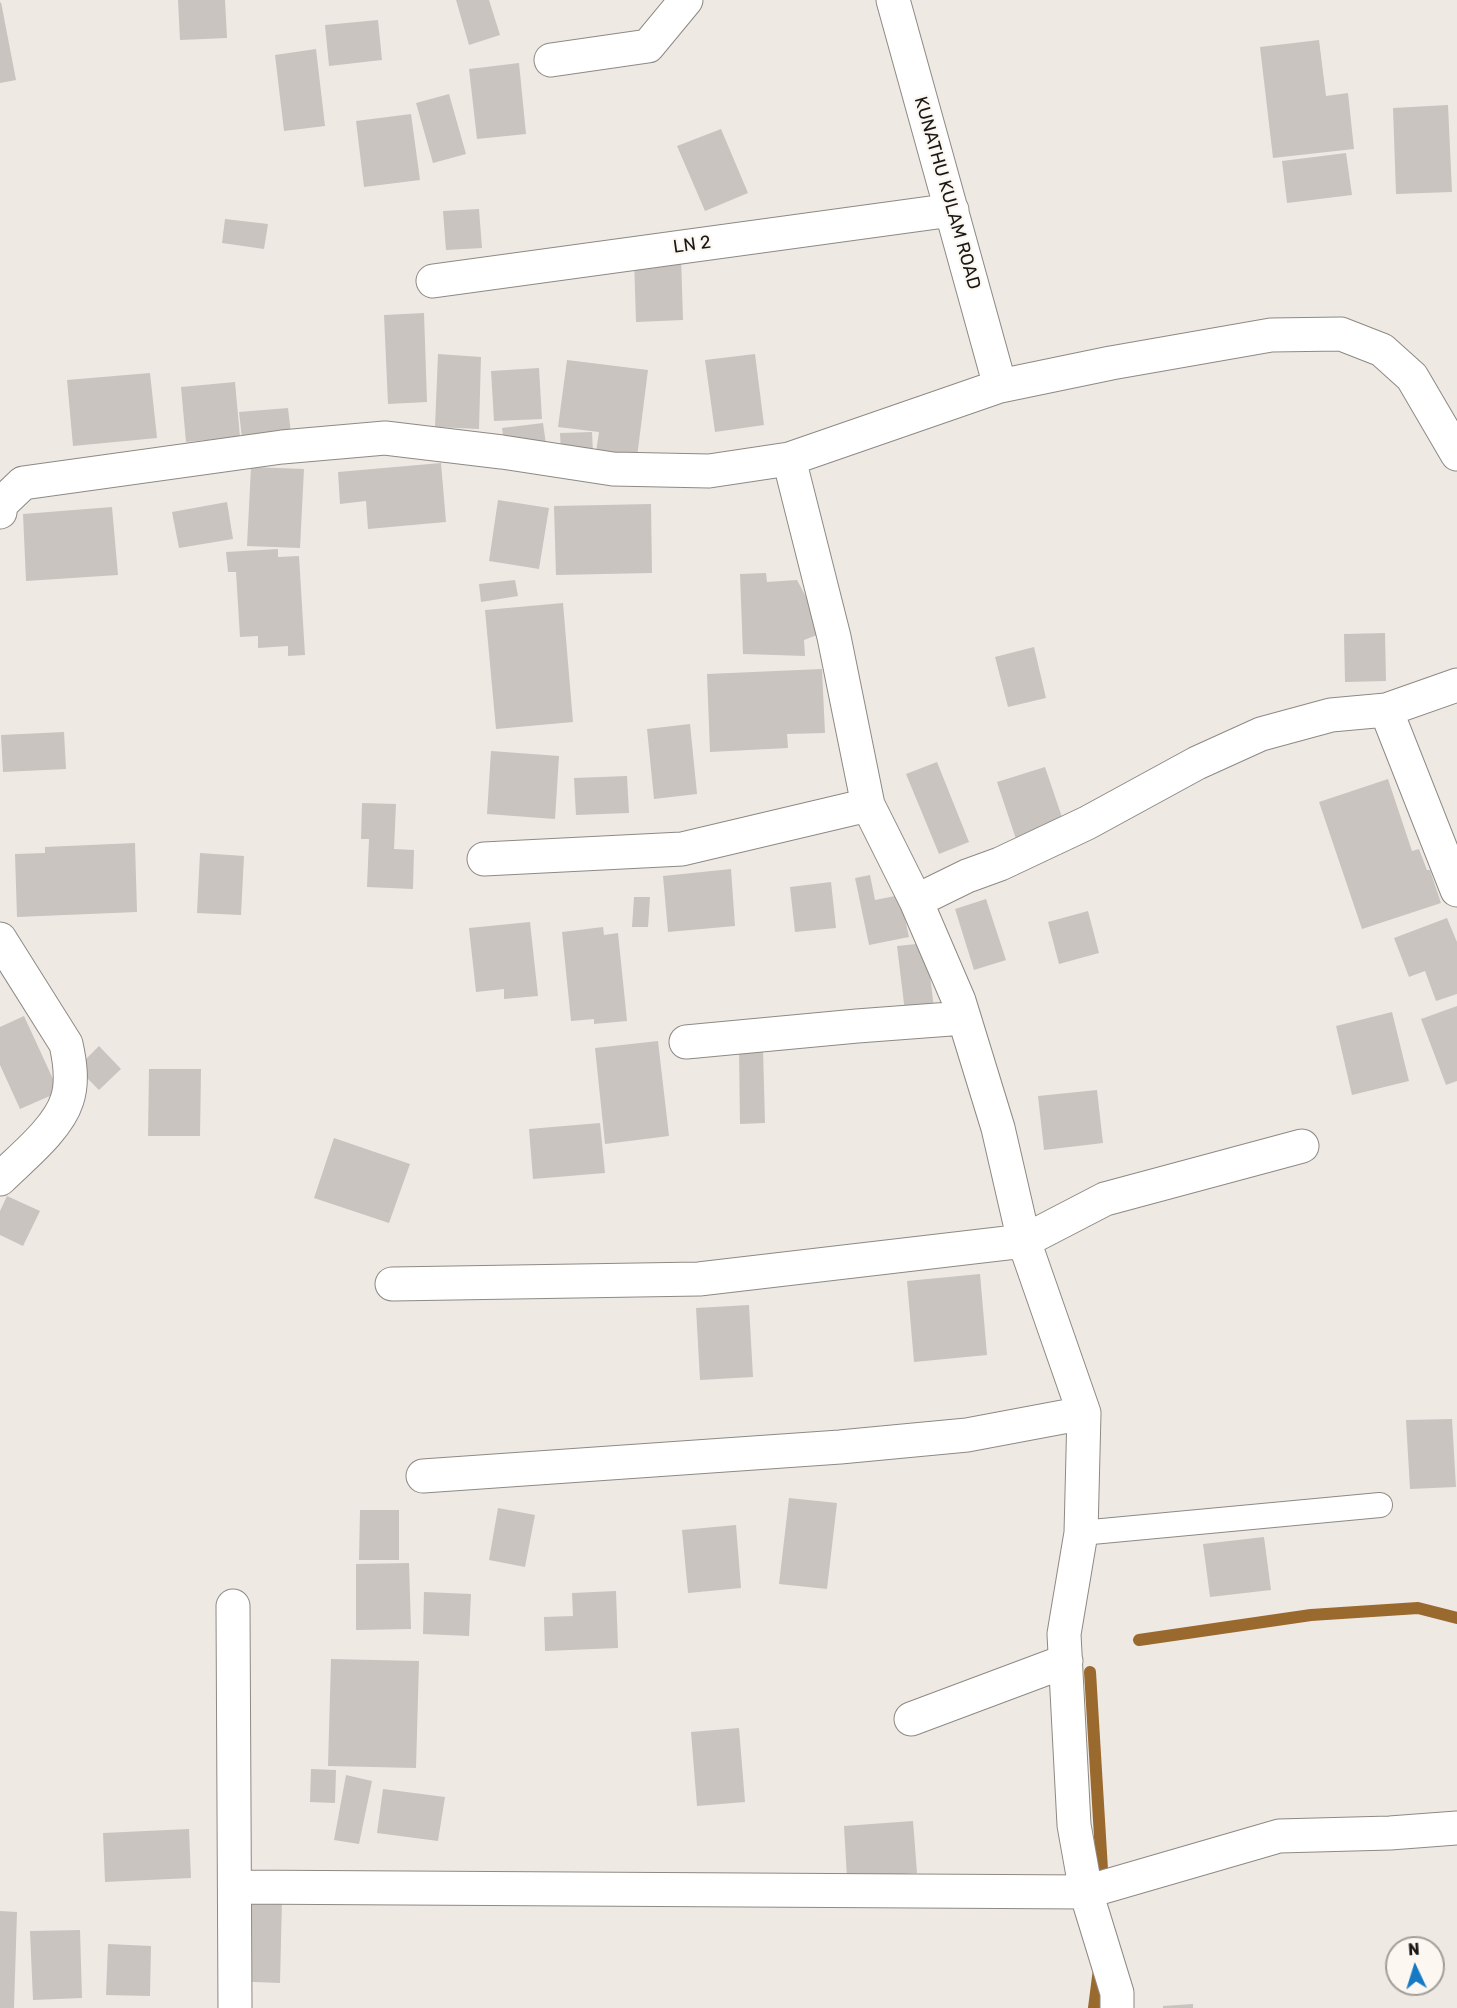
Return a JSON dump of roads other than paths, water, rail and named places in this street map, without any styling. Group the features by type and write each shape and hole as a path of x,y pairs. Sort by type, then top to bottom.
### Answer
{"street":[{"path":"551,60 648,46 686,0"},
{"name":"KUNATHU KULAM ROAD","path":"893,0 1000,386"},
{"name":"LN 2","path":"433,281 952,210"},
{"path":"0,512 1,504 22,483 32,481 282,447 385,438 502,452 613,469 709,471 789,459 1000,386 1111,363 1271,335 1341,334 1382,350 1412,377 1457,454"},
{"path":"789,459 834,637 868,805 916,901 959,1001 998,1128 1024,1241 1084,1413 1080,1533 1064,1634 1074,1825 1086,1892 1117,1993 1117,2008"},
{"path":"916,901 1087,823 1197,763 1262,734 1332,716 1386,710 1457,685"},
{"path":"1386,710 1457,890"},
{"path":"484,859 682,849 868,805"},
{"path":"0,939 66,1044 70,1064 67,1101 57,1120 0,1179"},
{"path":"686,1042 964,1018"},
{"path":"392,1284 699,1279 1024,1241 1105,1199 1302,1146"},
{"path":"423,1476 851,1446 967,1435 1084,1413"},
{"path":"233,1606 235,2008"},
{"path":"911,1719 1065,1661"},
{"path":"236,1887 1086,1892 1280,1836 1390,1833 1457,1828"}],"lane":[{"path":"1080,1533 1380,1505"}],"waterway":[{"path":"1139,1640 1311,1615 1418,1608 1457,1618"},
{"path":"1090,1672 1103,1886"},
{"path":"1094,2008 1099,1969"}]}
